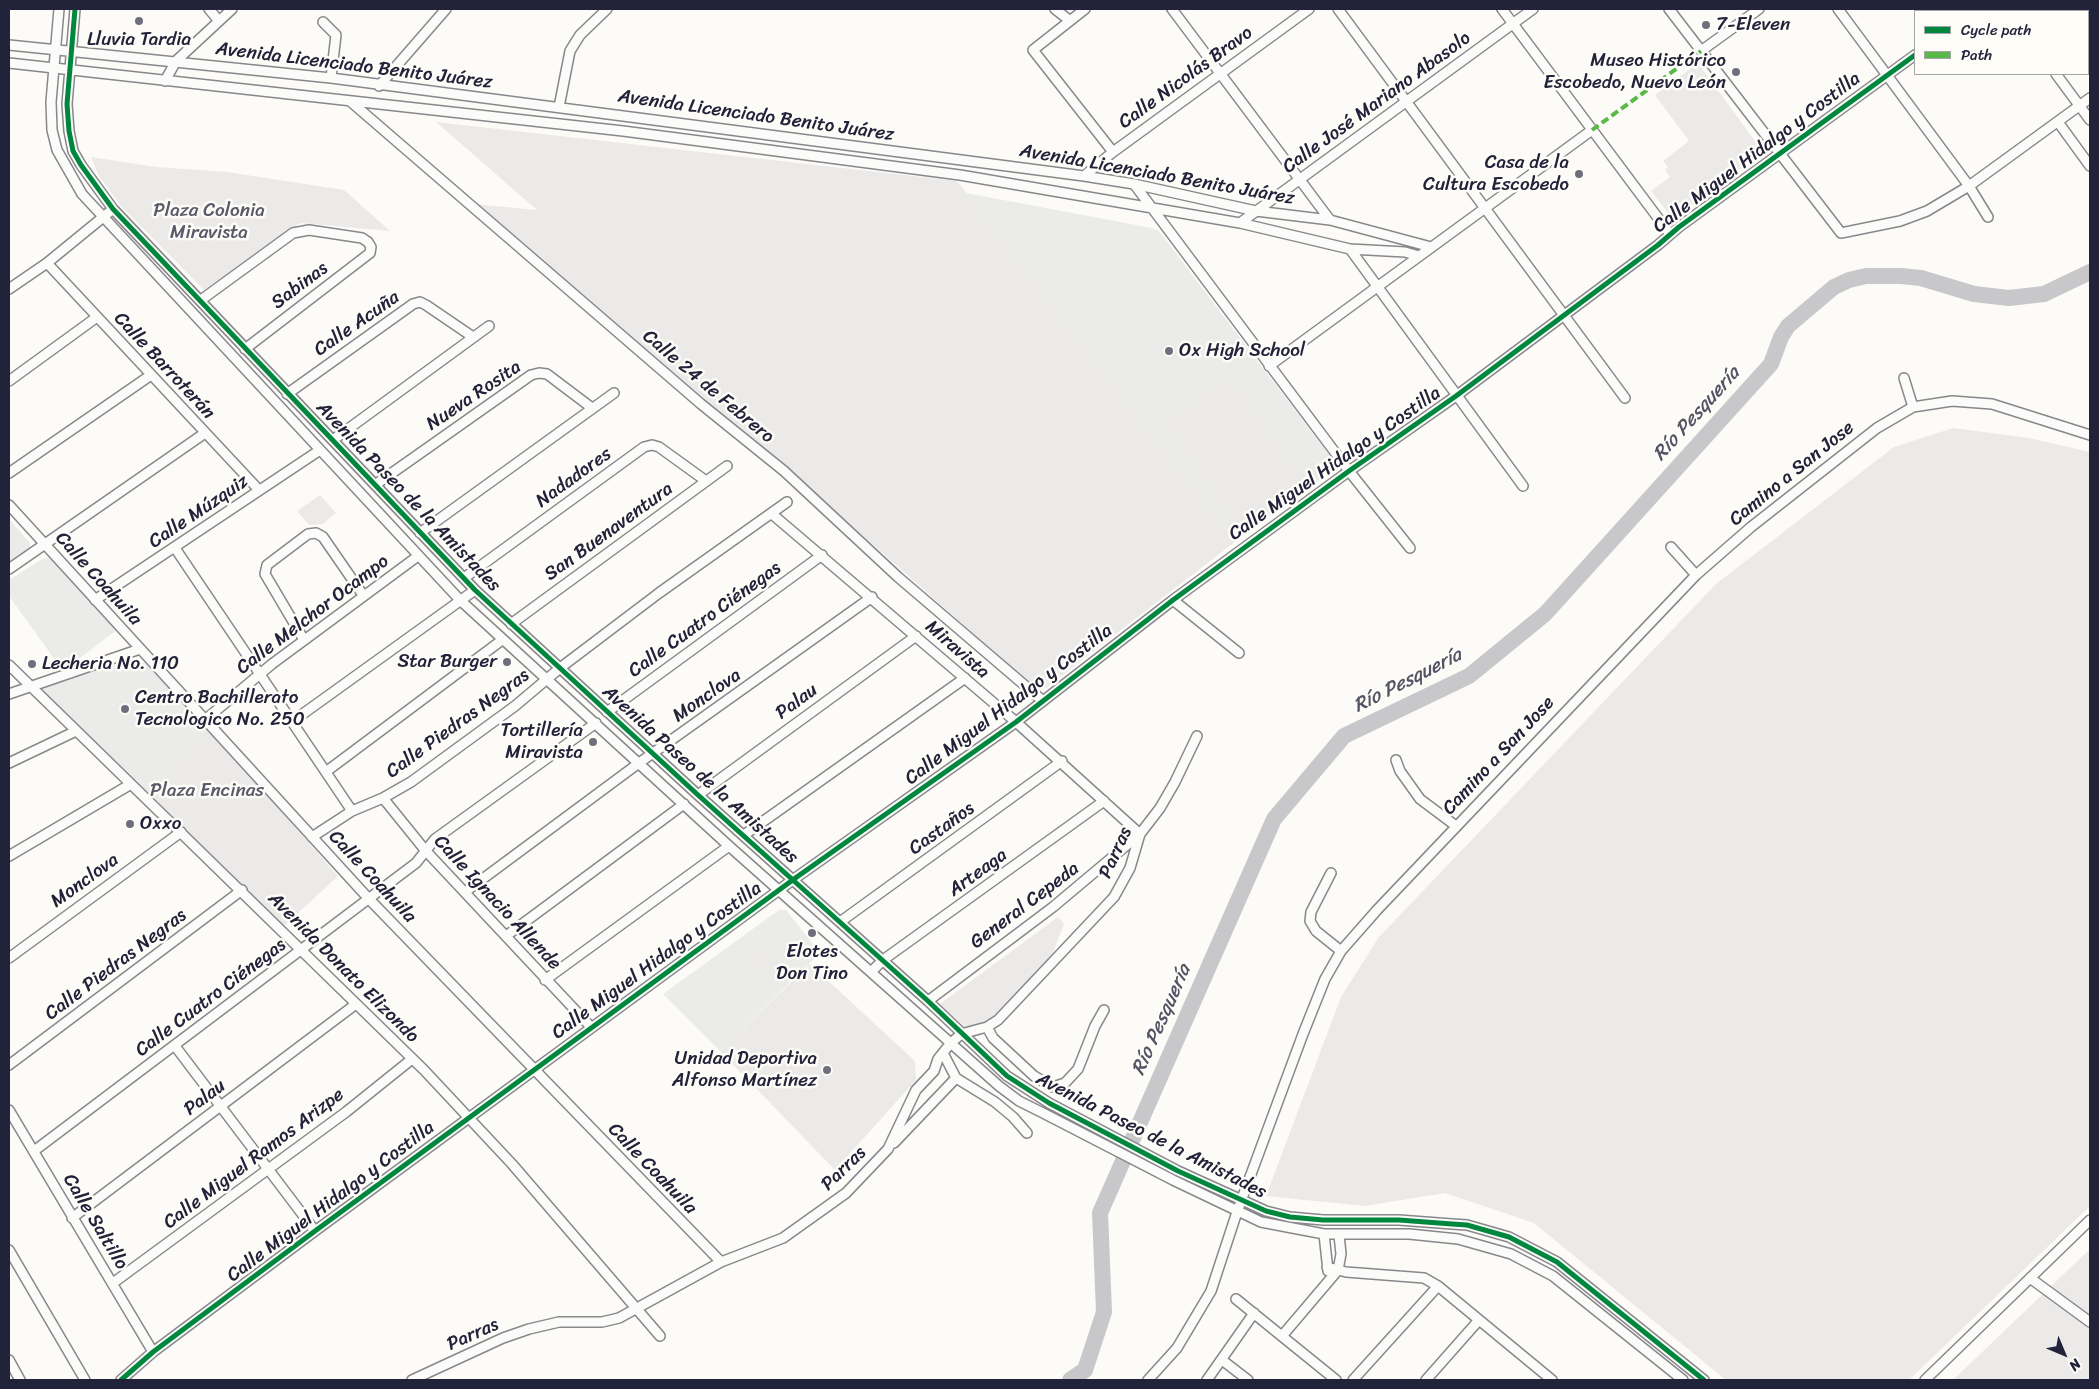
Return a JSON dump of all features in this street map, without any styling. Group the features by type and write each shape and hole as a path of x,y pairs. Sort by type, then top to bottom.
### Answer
{"street":[{"name":"Avenida Paseo de la Amistades","path":"59,9 53,68 52,130 57,150 82,194 460,600 729,846 976,1067 1019,1100 1173,1180 1261,1222 1324,1234 1436,1236 1458,1239 1511,1254 1553,1276 1684,1380"},
{"name":"Avenida Paseo de la Amistades","path":"74,9 67,104 69,131 74,151 92,183 113,208 202,300 287,394 475,590 698,795 928,1001 1007,1076 1049,1104 1178,1171 1266,1211 1290,1217 1342,1221 1399,1220 1467,1225 1509,1238 1557,1262 1704,1380"},
{"path":"209,9 219,21"},
{"path":"166,81 176,61 232,9"},
{"path":"379,86 446,9"},
{"path":"558,107 570,51 580,35 607,9"},
{"path":"1055,9 1069,20"},
{"path":"1085,9 1035,47 1034,52 1113,152"},
{"path":"1172,9 1330,220"},
{"name":"Calle Nicolás Bravo","path":"1084,176 1113,152 1309,9"},
{"path":"1338,9 1484,210 1625,398"},
{"path":"1502,9 1670,234"},
{"name":"Calle José Mariano Abasolo","path":"1240,223 1533,9"},
{"path":"1668,9 1841,233 1900,221 1918,214 1969,186 2090,98"},
{"path":"1701,51 1759,9"},
{"path":"1838,9 1969,186 1988,217"},
{"path":"324,22 336,34 331,78"},
{"name":"Avenida Licenciado Benito Juárez","path":"9,45 331,78 379,86 624,115 1084,176 1134,184 1256,211 1330,220 1431,247"},
{"name":"Calle Miguel Hidalgo y Costilla","path":"121,1380 153,1352 314,1231 591,1027 1016,722 1173,600 1349,471 1456,396 1670,234 1914,56"},
{"name":"Avenida Licenciado Benito Juárez","path":"9,63 623,131 960,175 1240,223 1350,249 1405,252 1419,256"},
{"path":"2057,75 2090,120"},
{"name":"Calle 24 de Febrero","path":"350,101 701,404 784,470 898,577 1043,701"},
{"path":"623,131 624,115"},
{"path":"2058,122 2090,166"},
{"path":"1269,366 1592,130"},
{"path":"1134,184 1269,366 1410,548"},
{"path":"9,289 47,263 113,208"},
{"name":"Sabinas","path":"202,300 292,233 309,230 362,238 371,247 370,253 245,348"},
{"path":"1350,249 1523,486"},
{"name":"Calle Barroterán","path":"47,263 259,490"},
{"name":"Calle Acuña","path":"287,394 412,304 420,302 426,304 473,337"},
{"path":"9,381 97,318"},
{"path":"333,440 489,326"},
{"path":"221,345 231,334"},
{"name":"Nueva Rosita","path":"375,485 531,375 547,374 592,408"},
{"path":"9,474 150,375"},
{"path":"1904,378 1914,407"},
{"path":"420,533 614,393"},
{"name":"Camino a San Jose","path":"1148,1380 1177,1348 1211,1292 1237,1212 1314,1006 1341,951 1456,826 1696,575 1751,527 1877,428 1914,407 1952,401 1992,404 2090,434"},
{"path":"303,431 313,420"},
{"path":"9,569 205,433"},
{"name":"Nadadores","path":"464,578 644,447 652,445 659,447 706,481"},
{"name":"Calle Múzquiz","path":"95,600 320,450"},
{"name":"San Buenaventura","path":"511,624 727,466"},
{"name":"Calle Piedras Negras","path":"312,837 352,811 383,798 465,743 659,592 787,502"},
{"name":"Calle Coahuila","path":"9,505 369,899 721,1262"},
{"path":"380,516 394,506"},
{"name":"Miravista","path":"772,514 872,597 1016,722 1140,834"},
{"path":"304,640 265,574 267,565 308,534 316,533 323,536 362,595"},
{"path":"1671,547 1696,575"},
{"path":"174,548 293,721 352,811"},
{"name":"Calle Cuatro Ciénegas","path":"607,712 822,555"},
{"name":"Calle Melchor Ocampo","path":"206,719 362,595 418,556"},
{"path":"293,721 475,590"},
{"name":"Monclova","path":"465,892 639,763 872,597"},
{"path":"1173,600 1239,653"},
{"name":"Palau","path":"698,795 916,636"},
{"path":"326,771 502,640"},
{"path":"9,694 140,649"},
{"name":"Avenida Donato Elizondo","path":"9,665 242,890 412,1059 469,1118 660,1336"},
{"path":"744,835 965,678"},
{"name":"Calle Cuatro Ciénegas","path":"34,1151 369,899 416,862 435,839 596,723"},
{"path":"9,763 76,731"},
{"name":"Parras","path":"412,1380 503,1338 529,1329 559,1322 602,1322 620,1318 721,1262 773,1244 846,1193 888,1149 916,1090 934,1071 943,1052 950,1044 961,1034 987,1026 1010,1009 1114,897 1130,868 1140,834 1160,808 1197,736"},
{"path":"1396,760 1400,772 1420,799 1456,826"},
{"name":"Castaños","path":"840,922 1062,762"},
{"path":"9,856 131,784"},
{"name":"Calle Ignacio Allende","path":"383,798 425,850 591,1027"},
{"name":"Arteaga","path":"871,972 883,960 1104,801"},
{"path":"506,936 684,804"},
{"name":"Monclova","path":"9,958 181,832"},
{"name":"General Cepeda","path":"928,1001 1053,907 1140,834"},
{"path":"546,980 729,846"},
{"path":"1331,873 1311,912 1310,920 1316,931 1341,951"},
{"name":"Calle Piedras Negras","path":"9,1065 242,890"},
{"name":"Palau","path":"72,1218 356,1004"},
{"path":"987,1026 993,1038 1034,1076 1053,1087 1065,1083 1078,1068 1095,1026 1104,1010"},
{"path":"175,1046 222,1106 314,1231"},
{"path":"943,1052 956,1078 995,1102 1013,1117 1027,1133"},
{"name":"Calle Miguel Ramos Arizpe","path":"113,1283 346,1112 412,1059"},
{"path":"888,1149 956,1078"},
{"name":"Calle Saltillo","path":"9,1110 153,1352"},
{"path":"1925,1380 2090,1220"},
{"path":"1324,1234 1330,1281"},
{"path":"1282,1336 1338,1270 1340,1254 1339,1235"},
{"path":"9,1250 85,1380"},
{"path":"1327,1267 1338,1270 1414,1276 1438,1286 1552,1380"},
{"path":"2030,1278 2090,1322"},
{"path":"1354,1380 1438,1286"},
{"path":"1236,1298 1336,1380"},
{"path":"1206,1380 1254,1313"},
{"path":"1426,1380 1479,1320"},
{"path":"9,1360 20,1380"},
{"path":"1222,1360 1248,1380"}],"shaded area":[{"name":"Ox High School","path":"966,193 1152,228 1159,231 1335,463 1334,469 1236,541"},
{"path":"9,519 30,543 30,549 9,563"},
{"path":"54,556 122,626 63,671 9,596 9,580 42,559"},
{"name":"Centro Bachillerato Tecnologico No. 250","path":"134,659 146,664 208,729 148,792 39,688"},
{"path":"779,910 786,910 820,953 720,1051 663,994"}],"green space":[{"path":"1698,63 1763,152 1673,219 1651,191 1670,177 1665,170 1668,167 1663,161 1689,141 1655,95"},
{"path":"436,122 957,181 1236,541 1046,688 1036,689 792,473 703,402 474,204 537,210"},
{"name":"Plaza Colonia Miravista","path":"91,157 156,167 227,172 344,190 390,231 300,223 204,290 121,206 99,176"},
{"path":"1232,373 1306,481 1237,529 1162,421"},
{"path":"1953,428 2029,438 2090,452 2090,1206 1909,1380 1726,1380 1534,1223 1445,1193 1365,1206 1266,1196 1341,997 1379,937 1716,584 1894,447"},
{"path":"320,495 336,513 323,524 309,525 297,511"},
{"name":"Plaza Encinas","path":"208,729 338,876 284,926 148,792"},
{"path":"1058,917 1064,924 1050,960 1019,994 973,1034 940,1004"},
{"path":"758,942 782,974 767,986 743,954"},
{"name":"Unidad Deportiva Alfonso Martínez","path":"810,964 915,1061 916,1080 835,1170 720,1051"},
{"path":"2090,1249 2090,1380 1953,1380"}],"waterway":[{"name":"Río Pesquería","path":"1070,1380 1085,1370 1104,1312 1100,1213 1274,819 1344,736 1469,676 1545,614 1771,364 1781,337 1788,326 1834,287 1849,280 1866,276 1901,276 1921,278 1974,294 2009,298 2044,294 2090,272"}],"marked path":[{"path":"1592,130 1701,51"}],"cycle path":[{"path":"75,9 67,104 69,131 73,151 113,209 475,590 698,795 928,1001 1007,1076 1049,1103 1178,1171 1266,1211 1290,1217 1323,1220 1399,1220 1467,1225 1509,1237 1557,1262 1704,1380"},
{"path":"121,1380 153,1352 315,1231 794,879 1016,722 1173,600 1349,471 1456,396 1658,245 1679,227 1914,56"}],"place":[{"name":"Lluvia Tardia","path":"139,21"},
{"name":"7-Eleven","path":"1706,25"},
{"name":"Museo Histórico Escobedo, Nuevo León","path":"1736,72"},
{"name":"Casa de la Cultura Escobedo","path":"1579,174"},
{"name":"Ox High School","path":"1169,351"},
{"name":"Star Burger","path":"507,662"},
{"name":"Lecheria No. 110","path":"32,664"},
{"name":"Centro Bachillerato Tecnologico No. 250","path":"125,709"},
{"name":"Tortillería Miravista","path":"593,742"},
{"name":"Oxxo","path":"130,824"},
{"name":"Elotes Don Tino","path":"812,933"},
{"name":"Unidad Deportiva Alfonso Martínez","path":"827,1070"}]}
